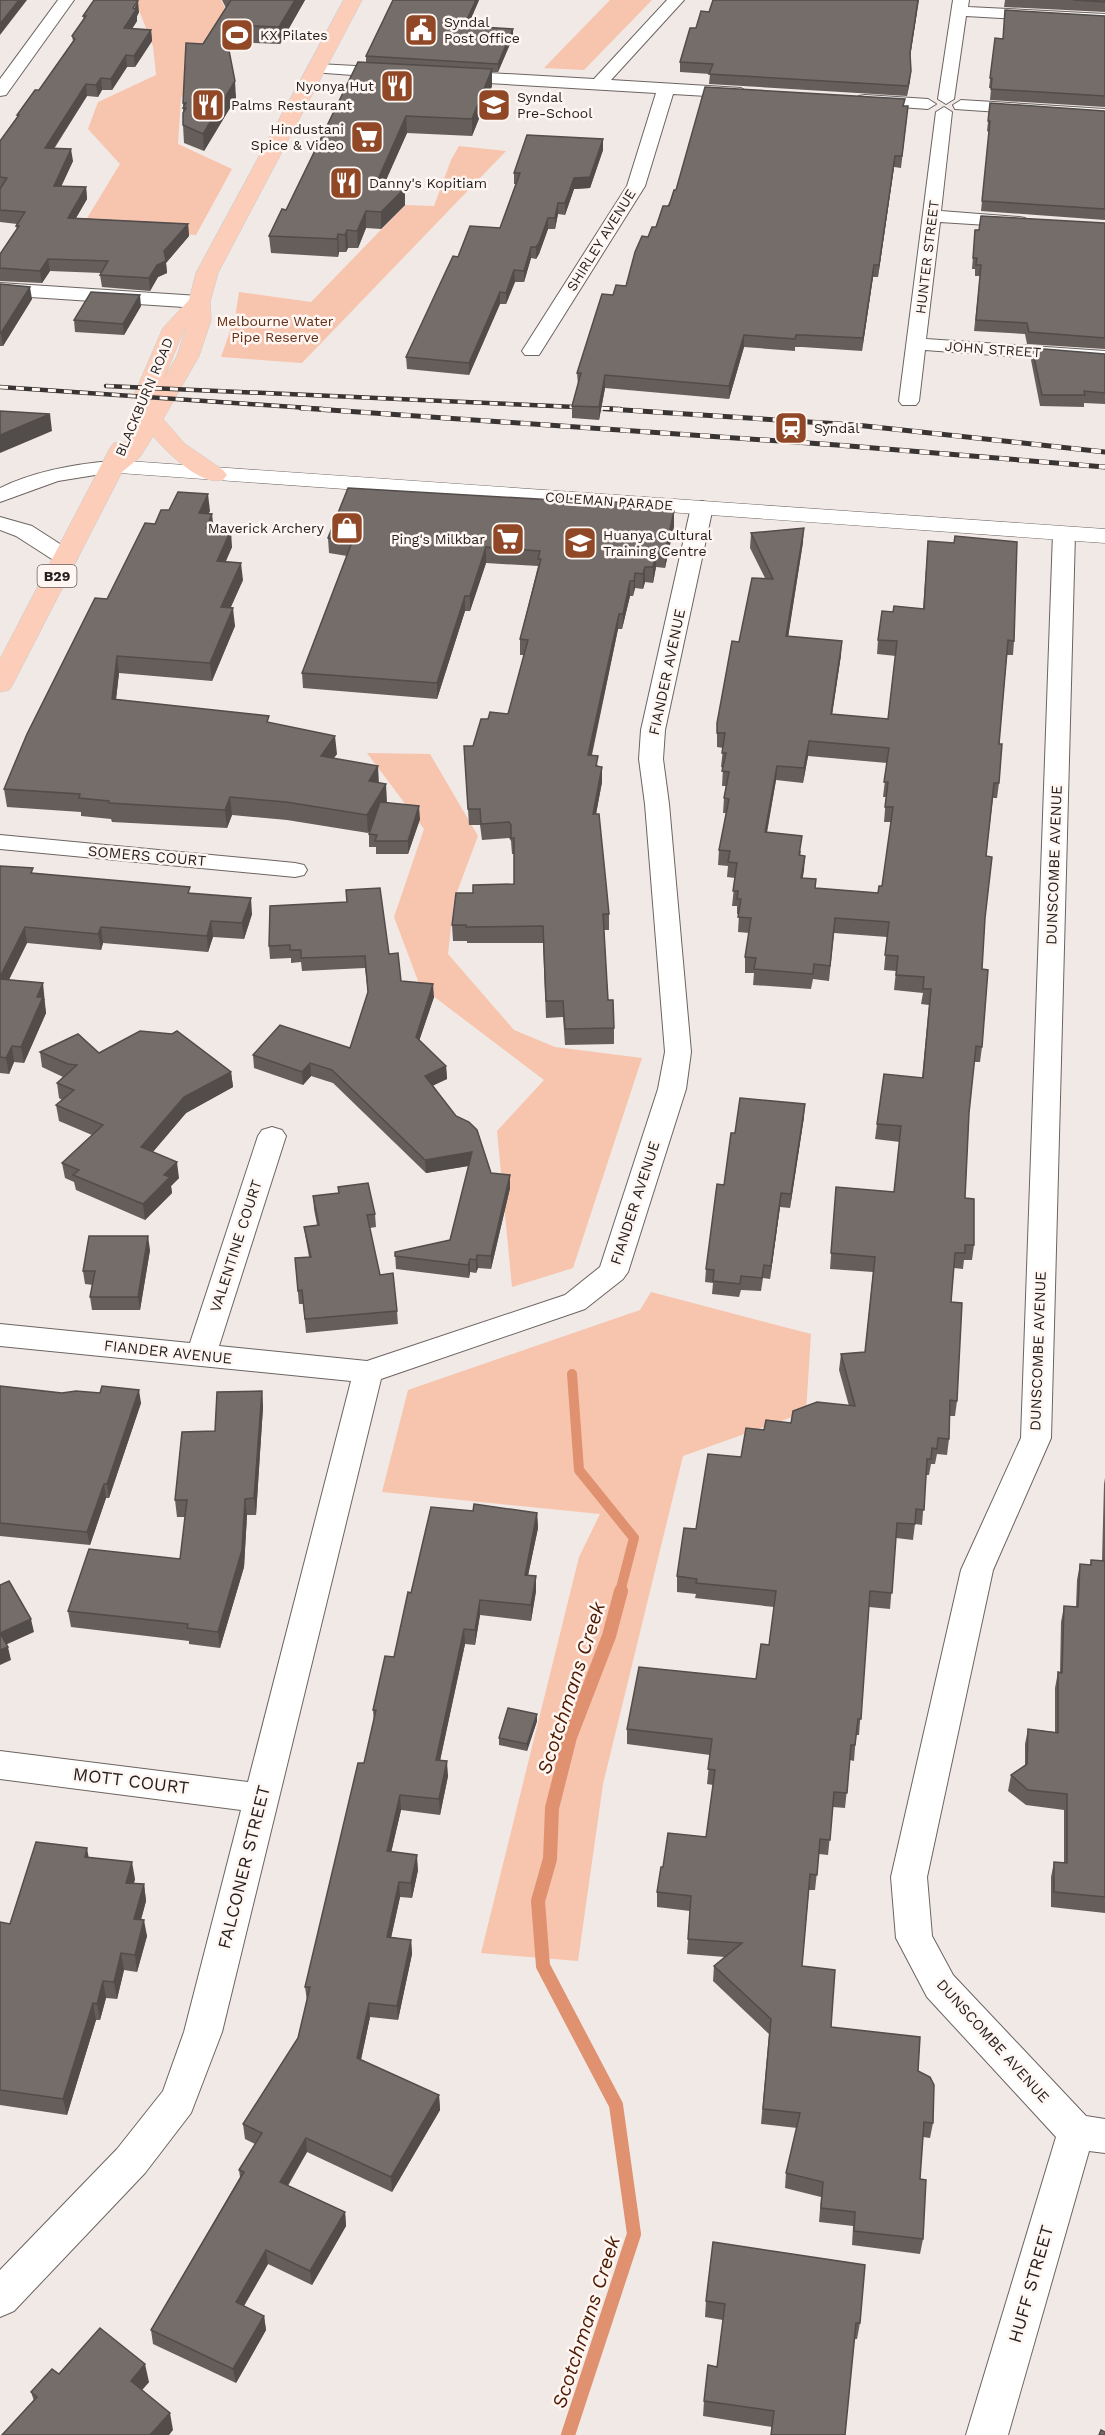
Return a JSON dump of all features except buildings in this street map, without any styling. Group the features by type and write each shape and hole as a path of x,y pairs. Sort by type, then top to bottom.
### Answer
{"main road":[{"name":"BLACKBURN ROAD","path":"113,467 132,452 188,356 200,320 199,302 207,273 353,0"},
{"name":"BLACKBURN ROAD","path":"0,684 113,467 174,328 199,302"},
{"path":"151,420 177,449 215,475"}],"street":[{"path":"0,91 66,0"},
{"path":"598,85 676,0"},
{"path":"960,5 1105,19"},
{"name":"HUNTER STREET","path":"909,401 945,105 960,5"},
{"path":"318,69 412,74"},
{"path":"434,75 762,94"},
{"name":"SHIRLEY AVENUE","path":"532,351 636,186 666,88"},
{"path":"845,99 1105,114"},
{"path":"931,216 1036,223"},
{"path":"0,289 199,302"},
{"name":"JOHN STREET","path":"916,344 1105,357"},
{"path":"0,496 20,485 64,472 113,467"},
{"name":"COLEMAN PARADE","path":"113,467 1105,536"},
{"name":"FIANDER AVENUE","path":"0,1335 368,1372 575,1302 613,1272 672,1089 678,1052 657,804 651,759 653,730 702,507"},
{"path":"0,523 24,531 66,558"},
{"name":"DUNSCOMBE AVENUE","path":"1064,533 1036,1438 977,1570 909,1877 914,1938 940,1986 1090,2134"},
{"name":"SOMERS COURT","path":"0,842 295,870"},
{"name":"VALENTINE COURT","path":"201,1356 272,1136"},
{"name":"FALCONER STREET","path":"0,2298 131,2161 178,2101 203,2032 368,1372"},
{"name":"MOTT COURT","path":"0,1765 261,1797"},
{"name":"HUFF STREET","path":"987,2435 1090,2134"}],"green space":[{"path":"135,0 221,0 230,17 181,98 178,144 232,169 196,235 81,228 120,164 88,129 98,102 156,75 153,46"},
{"path":"610,0 652,0 584,70 544,68"},
{"name":"Melbourne Water Pipe Reserve","path":"459,146 506,151 302,363 221,357 235,317 239,292 311,302 405,205 434,206 451,160"},
{"path":"367,753 430,754 478,836 454,900 448,954 514,1030 555,1047 642,1058 573,1268 512,1287 497,1131 544,1080 420,986 394,917 424,829"},
{"path":"651,1292 811,1334 806,1412 683,1456 603,1784 578,1961 481,1953 579,1557 600,1514 382,1492 408,1390 640,1310"}],"waterway":[{"name":"Scotchmans Creek","path":"572,1374 579,1470 634,1538 620,1592"},
{"name":"Scotchmans Creek","path":"568,2435 634,2234 616,2105 543,1966 538,1901 550,1859 552,1808 570,1737 609,1636 621,1591"}],"railway":[{"path":"106,386 620,409"},
{"path":"0,387 323,409"},
{"path":"301,408 837,445 1105,467"},
{"path":"593,408 856,425 1105,452"}],"place":[{"name":"Syndal Post Office","path":"421,30"},
{"name":"KX Pilates","path":"237,35"},
{"name":"Nyonya Hut","path":"397,86"},
{"name":"Palms Restaurant","path":"208,105"},
{"name":"Syndal Pre-School","path":"494,105"},
{"name":"Hindustani Spice & Video","path":"367,137"},
{"name":"Danny's Kopitiam","path":"346,183"},
{"name":"Syndal","path":"791,428"},
{"name":"Maverick Archery","path":"347,528"},
{"name":"Ping's Milkbar","path":"508,539"},
{"name":"Huanya Cultural Training Centre","path":"580,543"}]}
